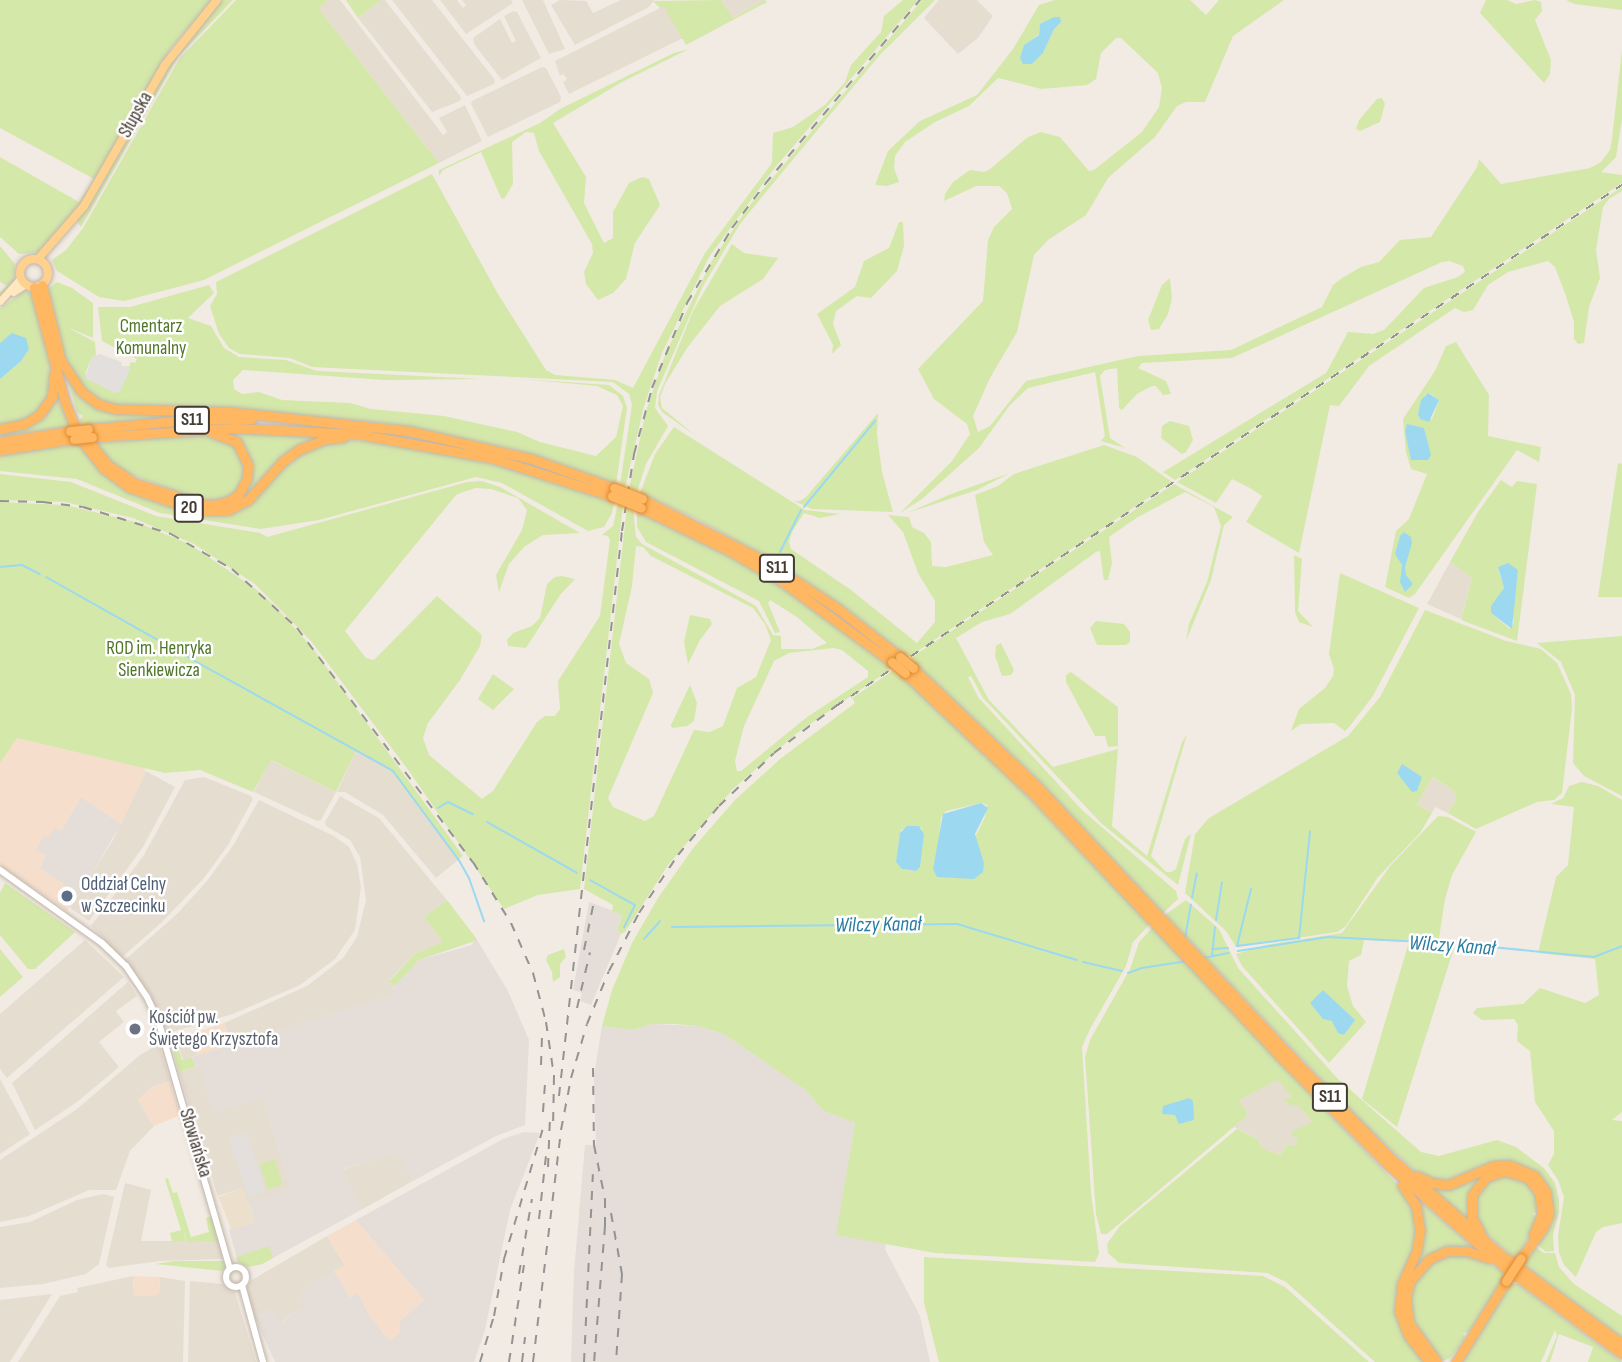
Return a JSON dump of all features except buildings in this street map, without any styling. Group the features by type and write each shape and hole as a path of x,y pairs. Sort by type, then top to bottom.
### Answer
{"highway":[{"name":"20","path":"31,284 57,360 70,417 95,460 131,488 196,510 216,512 242,504 289,456 316,442 341,437 380,436"},
{"name":"20","path":"57,360 82,393 98,404 115,409 185,409 296,419"},
{"path":"0,429 24,424 45,409 54,389 57,360"},
{"path":"57,360 76,418 91,445 113,469 143,487 200,504 214,505 234,498 245,484 248,472 247,459 241,446 223,434 178,430"},
{"name":"S11","path":"0,442 187,420 296,419 383,428 447,439 531,459 641,503 732,552 783,582 909,670 1153,915 1389,1161 1499,1258 1622,1354"},
{"name":"S11","path":"90,433 269,428 380,436 492,458 613,492"},
{"name":"S11","path":"0,450 72,435"},
{"path":"1389,1161 1422,1180 1439,1185 1456,1183 1502,1165 1517,1166 1530,1172 1546,1192 1549,1214 1543,1228 1460,1350 1449,1362"},
{"path":"1389,1161 1409,1194 1419,1219 1419,1240 1402,1284 1399,1303 1405,1330 1429,1362"},
{"path":"1499,1258 1475,1224 1471,1203 1478,1185 1486,1177 1498,1172 1516,1173 1536,1187 1542,1207 1539,1222 1521,1258"},
{"path":"1437,1362 1413,1330 1407,1315 1406,1297 1415,1273 1429,1259 1456,1250 1499,1258"},
{"name":"S11","path":"1499,1258 1622,1344"},
{"path":"1456,1362 1460,1350"}],"main road":[{"name":"Słupska","path":"41,261 92,194 172,54 217,0"},
{"name":"20","path":"41,261 48,274 31,284 20,271 25,262 41,261"},
{"path":"2,300 31,284"}],"street":[{"name":"Słowiańska","path":"0,872 112,952 138,983 159,1023 233,1268"},
{"path":"239,1286 246,1274 233,1268 227,1280 239,1286 262,1362"}],"shaded area":[{"path":"327,0 340,0 443,135 447,132 439,118 465,105 482,141 439,163 319,9"},
{"path":"381,0 385,0 461,97 460,101 432,112 358,18"},
{"path":"392,0 432,0 495,80 494,84 467,96"},
{"path":"440,0 457,0 463,8 466,5 462,0 511,0 513,3 466,34"},
{"path":"522,0 543,0 565,49 549,54"},
{"path":"560,0 586,1 593,13 621,0 654,0 649,7 575,45 551,5"},
{"path":"721,0 765,0 733,18"},
{"path":"939,0 977,0 993,16 978,38 958,54 924,18"},
{"path":"664,6 683,38 569,94 563,82 567,79 563,74 560,76 555,61"},
{"path":"513,11 517,12 541,58 502,80 474,44 473,38 500,19 512,43 516,41 504,16"},
{"path":"542,67 546,68 561,97 560,102 488,137 471,104 472,101"},
{"path":"100,354 121,362 122,366 129,366 130,370 120,391 115,393 85,378 92,357"},
{"path":"1450,562 1472,578 1461,619 1427,604"},
{"path":"16,738 144,767 146,771 121,824 81,797 61,831 36,848 46,856 40,868 79,895 67,911 0,865 0,763"},
{"path":"356,751 391,770 458,860 436,878 383,815 345,792 337,792"},
{"path":"270,760 336,792 321,820 317,821 254,792"},
{"path":"146,771 175,787 143,847 89,921 70,908 113,840"},
{"path":"204,777 253,799 228,845 204,878 162,922 122,957 91,926 144,855 185,780"},
{"path":"1433,777 1454,791 1456,800 1448,813 1435,807 1432,813 1417,804"},
{"path":"340,796 379,818 447,900 424,917 444,942 416,953 390,979 395,995 231,1045 224,1023 307,986 343,958 357,937 366,900 360,857 350,840 326,826 325,822"},
{"path":"81,797 121,824 79,895 40,868 46,856 36,849 45,835 49,837 55,828 61,831"},
{"path":"259,800 334,836 349,847 357,864 361,887 355,930 335,959 300,985 233,1014 168,1033 150,993 125,960 177,914 207,881 232,847"},
{"path":"589,902 622,914 617,930 621,934 591,1005 580,1001 582,993 573,990"},
{"path":"476,938 508,991 529,1040 525,1125 496,1136 413,1181 397,1153 342,1169 361,1210 262,1264 248,1267 238,1262 229,1230 255,1222 248,1202 291,1189 263,1098 213,1113 199,1066 195,1067 192,1057 394,995 393,987 419,960 472,945"},
{"path":"85,940 124,977 7,1078 0,1069 0,1014"},
{"path":"128,982 137,996 116,1011 124,1022 99,1042 119,1067 77,1102 35,1130 12,1083"},
{"path":"224,1023 231,1045 199,1055 192,1034"},
{"path":"652,1024 698,1026 724,1034 804,1089 824,1111 855,1123 837,1234 886,1244 885,1249 920,1316 930,1362 571,1362 574,1272 585,1145 596,1145 594,1075 602,1026 633,1030"},
{"path":"191,1033 198,1055 183,1060 176,1038"},
{"path":"159,1044 170,1081 152,1087 138,1100 154,1126 130,1151 116,1190 89,1190 29,1216 0,1222 0,1160 77,1109 140,1055"},
{"path":"199,1066 263,1098 291,1189 246,1203 242,1188 218,1196 179,1072"},
{"path":"0,1079 30,1134 0,1154"},
{"path":"1278,1079 1312,1122 1295,1146 1288,1144 1280,1155 1262,1148 1257,1139 1234,1127 1248,1115 1239,1100"},
{"path":"170,1081 180,1115 154,1126 138,1100 152,1087"},
{"path":"246,1132 265,1192 248,1197 229,1138"},
{"path":"524,1132 540,1133 510,1210 485,1330 474,1362 275,1362 255,1318 271,1309 282,1322 306,1303 298,1292 334,1271 350,1298 358,1293 370,1317 390,1341 400,1332 400,1321 424,1300 356,1220 503,1139"},
{"path":"397,1152 413,1181 361,1210 341,1170"},
{"path":"125,1183 151,1190 141,1241 219,1241 225,1259 160,1261 109,1268 106,1265"},
{"path":"242,1188 255,1222 232,1231 219,1197"},
{"path":"103,1194 114,1197 99,1264 86,1274 43,1284 0,1288 0,1227 30,1222 77,1200"},
{"path":"356,1220 424,1300 400,1321 400,1332 390,1341 370,1317 358,1293 350,1298 334,1271 345,1265 327,1236"},
{"path":"327,1236 345,1265 299,1292 307,1303 281,1322 271,1309 255,1318 246,1291 250,1281"},
{"path":"133,1276 134,1296 159,1295 160,1277 185,1281 183,1362 18,1362 60,1296 78,1292 77,1288"},
{"path":"133,1276 160,1277 159,1295 134,1296"},
{"path":"190,1281 223,1284 235,1293 256,1362 188,1362"},
{"path":"52,1294 10,1362 0,1362 0,1300"}],"green space":[{"path":"0,0 213,0 171,48 82,205 40,252 19,254 0,237 0,157 79,202 94,179 0,128"},
{"path":"220,0 233,0 178,57 81,227 76,220 159,79"},
{"path":"236,0 327,0 319,9 439,163 204,280 124,301 99,297 57,271 52,260 66,250 83,228 180,58"},
{"path":"346,0 381,0 358,18"},
{"path":"721,0 733,18 765,0 767,2 686,45 664,7 660,8 653,1"},
{"path":"903,0 918,0 773,170 709,257 662,353 644,406 625,488 620,485 632,405 629,394 613,382 312,367 290,358 240,354 229,348 219,334 210,306 217,294 216,282 432,174 498,294 546,370 555,375 615,380 633,388 705,253 772,163 773,133 793,127 825,105 845,82 851,65 881,32 884,16"},
{"path":"922,0 935,0 878,57 740,224 702,288 657,391 655,408 668,426 646,464 637,492 629,489 646,411 666,352 713,259 749,206"},
{"path":"1055,0 1190,0 1206,15 1219,0 1284,0 1233,36 1205,102 1186,102 1177,106 1155,137 1108,178 1086,215 1048,240 1034,255 1017,332 990,378 973,416 978,432 990,426 1026,381 1138,356 1231,350 1322,307 1333,285 1361,267 1379,262 1400,240 1431,237 1477,167 1479,159 1501,184 1590,168 1601,162 1610,150 1622,50 1622,120 1616,157 1601,172 1622,175 1622,183 1175,480 1163,472 1326,373 1348,332 1373,334 1384,330 1424,288 1458,277 1465,272 1463,266 1449,261 1442,262 1232,358 1142,363 1138,368 1166,381 1171,394 1163,395 1156,386 1152,386 1137,394 1122,410 1119,408 1117,368 1105,370 1100,376 1110,438 1125,448 1101,441 1105,436 1095,372 1028,388 1010,405 979,448 922,499 900,513 952,461 970,434 967,424 934,399 918,369 983,301 988,240 994,227 1012,209 1007,193 999,186 976,186 944,201 945,194 953,182 970,170 984,172 990,169 1028,137 1041,132 1060,137 1089,171 1094,170 1142,132 1159,107 1162,88 1158,73 1121,38 1116,38 1101,53 1096,79 1087,85 1041,89 998,78 969,106 935,122 905,142 895,156 894,168 899,182 887,186 875,185 888,151 920,121 977,95 1013,49 1039,5","holes":["1061,22 1054,28 1043,53 1032,64 1029,42 1039,34 1040,26"]},
{"path":"1486,0 1507,0 1516,4 1535,0 1541,2 1542,11 1535,20 1551,60 1550,74 1544,83 1480,13"},
{"path":"1566,0 1622,0 1622,10 1574,4"},
{"path":"689,49 622,82 553,123 586,177 584,203 604,243 613,238 613,212 629,183 642,177 649,179 660,205 635,243 626,279 613,293 598,300 586,284 584,272 593,253 592,244 539,151 534,133 526,132 512,142 513,184 504,199 501,198 481,152 443,170 439,176 439,170 540,123 560,109 674,53"},
{"path":"1382,98 1385,104 1380,122 1360,131 1356,129 1359,120 1377,99"},
{"path":"1622,187 1622,191 1609,199 1603,207 1596,250 1600,278 1589,307 1584,343 1578,344 1574,339 1574,322 1566,296 1555,267 1548,261 1508,272 1488,285 1473,310 1464,312 1455,308 1369,366 1339,406 1330,405 1299,553 1246,522 1262,496 1250,488 1232,479 1216,503 1177,482"},
{"path":"899,222 903,222 904,246 897,271 871,298 857,296 836,311 833,324 841,345 832,354 833,345 817,314 855,287 864,261 889,248"},
{"path":"732,244 744,253 778,258 763,279 720,306 687,348 665,384 660,397 662,408 696,436 662,412 658,405 659,395 693,311"},
{"path":"0,246 15,264 14,281 0,298 0,292 7,286 0,282"},
{"path":"1170,278 1172,299 1168,314 1159,329 1151,330 1148,320 1162,285"},
{"name":"Cmentarz Komunalny","path":"57,282 72,288 93,303 93,338 67,327 95,342 96,356 92,357 85,374 119,391 131,362 135,363 137,359 102,341 98,307 130,307 209,285 214,293 188,318 211,326 224,348 239,357 286,360 317,371 481,379 385,380 243,370 233,380 234,389 242,394 259,392 282,400 350,403 371,409 444,416 517,432 540,442 596,456 616,437 623,406 617,395 597,386 523,379 609,385 623,396 627,408 616,484 515,450 381,423 176,406 125,408 104,403 84,391 65,360 47,290"},
{"path":"24,291 33,295 51,364 50,395 32,418 0,427 0,308"},
{"path":"1456,342 1489,395 1488,436 1541,447 1539,462 1517,450 1415,594 1409,598 1385,587 1396,531 1409,519 1427,474 1411,469 1406,452 1403,419 1435,371 1446,346","holes":["1429,393 1439,400 1432,419 1418,414 1425,395"]},
{"path":"67,376 89,401 200,416 82,426 80,420 83,416 77,412"},
{"path":"57,380 60,404 71,427 0,437 0,431 35,421"},
{"path":"878,413 877,435 882,472 893,512 812,509 794,501 806,497"},
{"path":"1170,421 1189,426 1193,440 1182,454 1161,438 1162,426"},
{"path":"674,427 805,510 840,514 820,518 804,513 792,532 789,542 791,549 851,590 917,643 935,622 935,601 918,573 903,532 888,515 909,517 912,527 924,533 931,542 932,566 946,567 993,555 984,542 975,495 998,486 1014,474 1104,445 1137,457 1172,482 907,658 852,613 777,563 696,519 640,493 655,454"},
{"path":"226,432 332,435 308,442 287,456 282,455 250,495 233,505 215,510 203,509 161,497 126,483 102,463 85,443 109,468 137,486 196,506 215,508 240,496 251,476 247,450"},
{"path":"207,434 231,441 246,463 241,486 229,498 204,502 118,470 92,443"},
{"path":"338,439 392,443 512,468 614,502 612,513 604,527 588,531 502,483 476,477 319,520 261,529 160,513 77,479 0,471 0,454 80,444 103,471 230,512 305,449"},
{"path":"1618,463 1622,464 1622,597 1598,597"},
{"path":"1010,473 977,490 907,513 951,494"},
{"path":"0,474 71,482 156,516 260,533 267,537 467,482 482,481 500,487 580,533 543,535 525,546 509,564 499,592 496,575 522,530 527,510 518,498 491,489 476,488 463,492 456,495 345,631 366,658 374,660 437,596 482,635 480,646 460,680 428,723 423,738 429,755 482,799 493,791 537,722 545,716 555,716 560,709 558,681 600,616 610,540 608,536 602,535 613,526 618,503 623,505 580,889 538,895 504,909 409,771 311,641 255,584 194,544 133,518 65,502 0,500"},
{"path":"1501,480 1512,487 1517,481 1537,484 1517,641 1461,620 1472,578 1450,562 1478,512","holes":["1498,569 1518,570 1512,611 1514,622 1510,629 1491,613 1504,588"]},
{"path":"1174,484 1233,517 1224,525 1211,580 1186,641 1189,624 1207,582 1221,526 1214,507 1185,492 1138,517 1109,537 1112,563 1108,580 1104,580 1100,551 1096,552 1010,614 982,622 956,638 989,700 1053,767 1118,749 1112,826 1147,856 1182,742 1187,734 1151,856 1166,872 1171,872 1176,869 1185,839 1191,834 1178,885 1102,824 983,698 971,676 968,677 978,697 1082,810 1176,891 1178,899 1163,913 1030,772 909,659"},
{"name":"ROD im. Henryka Sienkiewicza","path":"0,502 65,505 136,522 189,544 253,587 275,606 314,650 463,856 458,860 391,771 356,751 336,792 271,760 253,792 200,770 165,773 17,738 0,763"},
{"path":"627,507 633,509 636,537 642,544 756,606 773,635 781,636 781,649 812,649 827,643 797,617 770,600 768,603 780,632 775,633 759,601 646,542 637,527 637,511 713,547 768,578 856,639 892,668 797,733 733,789 668,865 625,932 621,934 617,930 622,915 612,911 613,905 584,889","holes":["636,546 643,547 651,556 753,608 765,624 771,640 756,677 737,688 723,726 710,732 694,730 654,816 645,821 613,807 608,798 653,693 649,679 626,663 619,644 632,586","834,648 842,650 868,671 868,677 807,717 741,771 737,771 735,761 744,726 774,661 789,653"]},
{"path":"1294,555 1302,559 1298,611 1313,627 1299,622 1295,612"},
{"path":"1340,573 1419,608 1373,696 1350,726 1345,731 1334,723 1301,724 1291,731 1281,758 1299,709 1325,688 1333,676 1334,669 1329,654"},
{"path":"555,577 575,579 560,595 526,648 508,646 507,640 513,633 532,626 540,618 547,584"},
{"path":"1425,610 1506,641 1541,649 1557,663 1571,694 1572,709 1562,793 1554,800 1537,802 1476,829 1448,813 1456,800 1454,791 1433,777 1417,804 1432,813 1420,833 1378,877 1346,926 1337,932 1236,947 1226,931 1185,893 1195,834 1209,818 1348,736 1380,697"},
{"path":"690,615 710,619 712,624 688,664 684,642"},
{"path":"1096,621 1124,624 1130,632 1130,642 1126,645 1097,645 1090,628"},
{"path":"1622,636 1622,796 1584,776 1573,763 1575,695 1561,662 1537,643"},
{"path":"1001,643 1014,670 1011,675 1002,676 995,656 996,646"},
{"path":"894,670 979,745 1150,924 1133,942 1126,966 1082,1047 1091,1193 1099,1253 1095,1262 935,1253 836,1235 855,1123 824,1111 804,1089 724,1034 698,1026 674,1024 652,1024 633,1030 602,1026 612,990 632,943 658,898 694,847 735,800 780,759 855,703 852,698","holes":["981,803 987,805 985,817 975,837 984,863 933,869 938,853 941,818 946,811","915,826 922,828 920,867 912,871 902,869 898,846 901,830"]},
{"path":"1071,672 1118,707 1118,746 1108,747 1105,736 1095,736 1066,682 1066,675"},
{"path":"493,674 514,689 493,710 478,699"},
{"path":"690,685 697,703 694,721 687,726 672,728 671,725"},
{"path":"1582,782 1598,786 1622,800 1622,1112 1612,1120 1622,1121 1622,1223 1603,1227 1596,1232 1576,1277 1564,1265 1559,1253 1558,1236 1564,1197 1558,1180 1548,1165 1554,1154 1554,1131 1535,1102 1530,1051 1517,1041 1518,1025 1514,1019 1482,1020 1473,1013 1477,1008 1523,1004 1540,988 1585,1003 1599,995 1595,959 1538,953 1556,877 1568,865 1574,807 1551,804 1563,798 1569,786"},
{"path":"1438,816 1448,817 1476,832 1452,875 1445,899 1439,938 1455,945 1397,1127 1362,1099 1409,942 1364,940 1361,955 1349,961 1347,986 1353,1006 1366,1022 1329,1063 1242,966 1236,954 1266,945 1342,933 1391,865"},
{"path":"5,883 75,932 35,969 28,969 0,935 0,893"},
{"path":"447,900 476,938 475,941 419,960 393,987 390,980 416,953 443,942 424,917"},
{"path":"1186,900 1219,929 1238,968 1338,1079 1421,1152 1439,1156 1497,1140 1516,1147 1544,1168 1555,1183 1559,1199 1559,1213 1553,1234 1554,1251 1546,1252 1535,1243 1546,1229 1533,1171 1509,1162 1443,1182 1419,1175 1363,1124 1165,915"},
{"path":"1153,927 1408,1196 1417,1224 1414,1250 1399,1285 1426,1362 1375,1362 1286,1282 1267,1273 1119,1263 1108,1253 1107,1244 1120,1226 1237,1129 1257,1139 1262,1148 1280,1155 1288,1144 1295,1146 1298,1139 1292,1136 1293,1131 1312,1122 1298,1105 1292,1106 1283,1100 1292,1097 1278,1080 1239,1100 1248,1115 1107,1234 1101,1234 1096,1214 1085,1057 1090,1040 1130,969 1139,942"},
{"path":"0,949 23,977 0,997"},
{"path":"564,949 566,957 560,964 560,977 553,982 546,960 548,955"},
{"path":"175,1037 182,1060 192,1057 195,1067 179,1072 170,1039"},
{"path":"275,1159 283,1185 268,1189 260,1164"},
{"path":"1504,1167 1527,1173 1539,1183 1544,1192 1546,1217 1534,1237 1544,1217 1544,1198 1535,1181 1522,1172 1504,1169 1493,1171 1476,1183 1468,1202 1473,1226 1426,1184 1451,1187 1492,1170"},
{"path":"1499,1174 1521,1177 1535,1190 1539,1212 1532,1213 1536,1217 1535,1225 1522,1250 1513,1257 1484,1232 1475,1217 1474,1201 1483,1183"},
{"path":"168,1178 173,1193 177,1192 191,1237 209,1232 206,1218 212,1216 219,1241 187,1242 183,1229 186,1241 172,1242 170,1233 181,1230 165,1179"},
{"path":"1412,1194 1479,1252 1428,1256 1402,1302 1420,1248"},
{"path":"269,1246 273,1258 262,1264 248,1267 237,1261 236,1257"},
{"path":"1535,1247 1544,1253 1555,1253 1559,1267 1574,1284 1622,1316 1622,1338 1526,1267 1525,1261"},
{"path":"1457,1252 1485,1260 1503,1272 1503,1279 1469,1332 1463,1333 1465,1337 1459,1347 1450,1358 1443,1361 1415,1328 1408,1304 1409,1292 1417,1274 1438,1257"},
{"path":"924,1257 1263,1276 1285,1287 1369,1362 939,1362 924,1302"},
{"path":"175,1261 224,1261 227,1265 222,1271 155,1264"},
{"path":"1511,1284 1518,1284 1622,1362 1588,1362 1593,1347 1559,1334 1550,1362 1546,1362 1557,1336 1555,1330 1541,1362 1460,1362"}],"water":[{"path":"1060,17 1061,22 1054,29 1043,53 1032,64 1023,64 1020,58 1024,45 1039,35 1040,24"},
{"path":"12,333 26,338 29,349 21,361 0,379 0,343"},
{"path":"1428,393 1439,400 1429,422 1420,419 1418,414 1421,400"},
{"path":"1407,424 1424,428 1431,455 1428,460 1411,460 1405,431"},
{"path":"1404,532 1411,537 1412,543 1405,567 1406,575 1413,584 1405,592 1400,582 1402,565 1395,554 1400,536"},
{"path":"1508,563 1518,570 1512,629 1491,613 1491,606 1504,588 1498,567"},
{"path":"1402,764 1422,777 1417,791 1412,792 1397,773"},
{"path":"981,803 988,808 975,834 984,863 983,872 974,879 937,877 933,869 943,814"},
{"path":"907,826 919,826 924,834 920,867 916,871 902,869 896,862 900,833"},
{"path":"1323,990 1355,1020 1344,1035 1338,1033 1332,1021 1323,1019 1310,1003"},
{"path":"1189,1098 1193,1101 1194,1120 1179,1124 1175,1115 1162,1114 1163,1106"}],"waterway":[{"path":"804,507 875,421"},
{"path":"780,552 801,510"},
{"path":"0,567 22,565 40,574"},
{"path":"46,577 179,652"},
{"path":"184,655 393,771 460,862 469,878 484,921"},
{"path":"438,808 448,802 473,814"},
{"name":"Wilczy Kanał","path":"487,822 577,873"},
{"path":"1237,946 1299,938 1310,832"},
{"path":"1192,898 1197,873"},
{"name":"Wilczy Kanał","path":"590,880 635,905 624,928"},
{"path":"1216,920 1222,882"},
{"path":"1237,946 1251,889"},
{"path":"1185,938 1191,905"},
{"name":"Wilczy Kanał","path":"644,939 660,921"},
{"name":"Wilczy Kanał","path":"672,927 957,924 1077,960"},
{"path":"1212,956 1215,927"},
{"name":"Wilczy Kanał","path":"1238,951 1328,937 1461,944 1594,957 1622,946"},
{"path":"1212,949 1228,948"},
{"name":"Wilczy Kanał","path":"1203,958 1229,953"},
{"name":"Wilczy Kanał","path":"1128,973 1142,968 1187,961"},
{"name":"Wilczy Kanał","path":"1083,962 1122,971"}],"railway":[{"path":"559,1096 622,531 634,454 652,388 687,303 732,228 765,184 920,0"},
{"path":"533,1362 561,1130 571,1078 587,1024 609,971 639,913 678,855 719,806 774,753 836,706 1622,185"},
{"path":"0,501 43,502 83,507 171,534 232,569 297,628 473,862 511,923 533,973 546,1022 554,1076 553,1127"},
{"path":"584,950 593,906"},
{"path":"577,1008 590,952"},
{"path":"541,1065 542,1035"},
{"path":"593,1068 594,1145 605,1199 594,1362"},
{"path":"543,1112 545,1081"},
{"path":"548,1167 550,1118"},
{"path":"480,1362 494,1316 504,1259 543,1128"},
{"path":"539,1219 546,1156"},
{"path":"584,1362 593,1174"},
{"path":"519,1274 532,1199"},
{"path":"611,1213 622,1274 616,1362"},
{"path":"509,1362 524,1265"},
{"path":"522,1362 525,1337"}],"place":[{"name":"Oddział Celny w Szczecinku","path":"67,896"},
{"name":"Kościół pw. Świętego Krzysztofa","path":"135,1029"}]}
